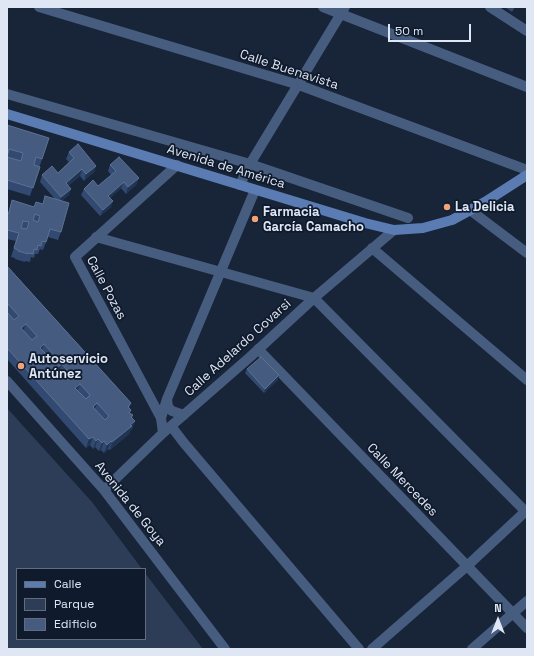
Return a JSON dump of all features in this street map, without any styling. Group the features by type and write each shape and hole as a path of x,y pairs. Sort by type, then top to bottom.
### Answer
{"street":[{"name":"Calle Buenavista","path":"39,7 299,85 527,170"},
{"path":"323,7 343,10 527,87"},
{"path":"490,7 527,32"},
{"path":"240,185 250,164 343,10"},
{"name":"Avenida de América","path":"7,94 250,164 408,218"},
{"name":"Avenida de América","path":"7,114 365,223 394,230 423,228 452,220 485,202 527,175"},
{"name":"Calle Pozas","path":"163,432 161,418 75,257 177,165"},
{"path":"161,418 167,400 255,190"},
{"path":"470,210 527,253"},
{"name":"Calle Adelardo Covarsi","path":"104,490 163,432 184,415 314,298 394,230"},
{"path":"96,237 314,298 527,511 372,649"},
{"path":"372,248 527,380"},
{"name":"Calle Mercedes","path":"258,349 527,628"},
{"name":"Avenida de Goya","path":"7,381 104,490 225,649"},
{"path":"167,400 168,407 172,411 184,415"},
{"path":"171,426 359,649"},
{"path":"472,649 527,601"}],"green space":[{"path":"7,408 92,502 141,568 16,568 16,640 146,640 146,574 203,649 7,649"}],"building":[{"path":"7,125 49,138 42,159 36,157 34,165 40,167 33,188 7,180 7,157","holes":["9,149 23,153 21,161 7,157"]},
{"path":"78,144 96,166 86,174 82,169 66,183 71,189 61,197 42,175 52,166 58,173 74,158 69,152"},
{"path":"119,157 139,178 128,187 124,182 108,196 113,201 103,210 84,189 93,180 98,186 116,171 110,165"},
{"path":"45,196 69,203 61,232 50,229 46,242 42,241 41,246 38,245 37,250 34,249 33,254 18,251 14,248 19,233 7,230 7,213 9,213 12,200 34,207 36,202 43,204","holes":["35,214 40,216 38,222 33,220","23,221 29,222 27,229 21,228"]},
{"path":"7,266 131,403 128,407 131,410 129,413 133,415 131,417 135,421 130,425 132,426 107,445 104,441 102,443 98,439 96,441 93,437 89,439 7,348 7,312 14,320 19,316 8,304 7,305","holes":["26,324 37,336 32,340 21,328","44,344 55,356 51,359 40,348","62,364 72,376 68,380 57,368","80,384 90,395 86,399 75,388","97,403 109,416 105,420 93,407"]},
{"path":"261,357 279,375 265,389 247,369"}],"place":[{"name":"La Delicia","path":"447,207"},
{"name":"Farmacia García Camacho","path":"255,219"},
{"name":"Autoservicio Antúnez","path":"21,366"}]}
